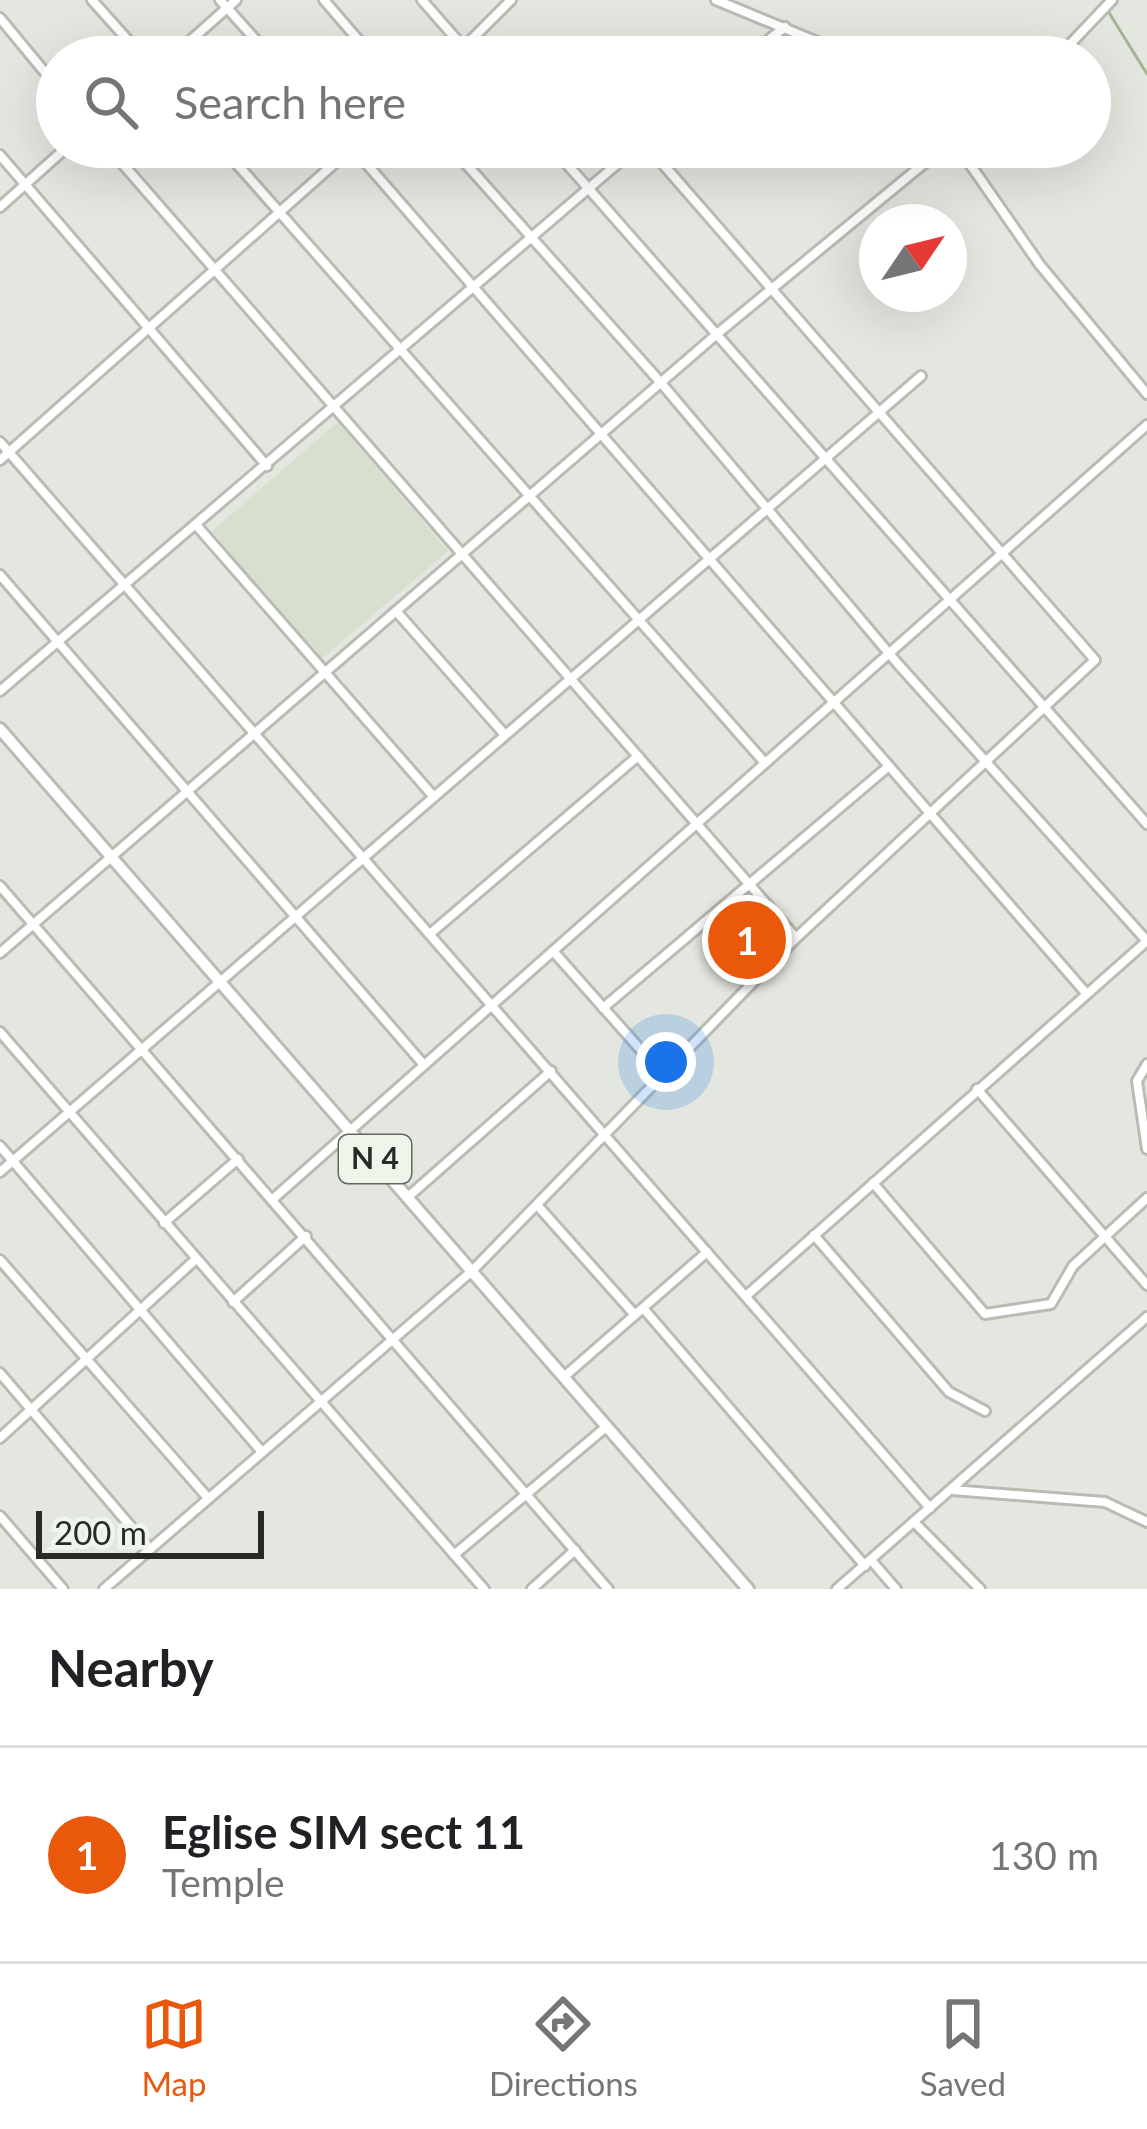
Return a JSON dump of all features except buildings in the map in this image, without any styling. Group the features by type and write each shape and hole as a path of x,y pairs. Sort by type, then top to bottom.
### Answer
{"highway":[{"name":"N 4","path":"0,729 748,1589"}],"street":[{"path":"92,0 124,36"},
{"path":"193,36 224,4 236,0"},
{"path":"324,0 355,36"},
{"path":"422,0 454,36"},
{"path":"476,36 511,0"},
{"path":"716,0 808,36"},
{"path":"1078,36 1112,0"},
{"path":"224,4 252,36"},
{"path":"0,18 36,62"},
{"path":"773,36 786,26"},
{"path":"0,155 267,466"},
{"path":"0,206 43,168"},
{"path":"126,168 796,938"},
{"path":"240,168 765,763"},
{"path":"0,460 328,168"},
{"path":"370,168 1085,992"},
{"path":"469,168 662,384 889,653 1147,941 746,1296"},
{"path":"570,168 1147,824"},
{"path":"0,691 611,168"},
{"path":"104,1589 472,1271 796,938 1095,660 666,168"},
{"path":"0,953 717,334 919,168"},
{"path":"973,168 1052,280 1147,394"},
{"path":"0,1172 922,376"},
{"path":"273,1199 1147,424"},
{"path":"0,442 930,1508"},
{"path":"197,526 434,796"},
{"path":"0,575 424,1065"},
{"path":"396,611 505,735"},
{"path":"431,933 638,755"},
{"path":"603,1008 889,766"},
{"path":"0,886 608,1589"},
{"path":"553,951 664,1076"},
{"path":"0,1032 484,1589"},
{"path":"1147,1064 1137,1081 1147,1149"},
{"path":"408,1198 551,1071"},
{"path":"977,1089 1147,1285"},
{"path":"0,1146 262,1452"},
{"path":"164,1222 238,1159"},
{"path":"873,1183 986,1315 1051,1304 1073,1266 1147,1198"},
{"path":"538,1205 896,1589"},
{"path":"814,1235 949,1391 985,1411"},
{"path":"233,1302 306,1236"},
{"path":"565,1376 707,1252"},
{"path":"0,1438 196,1259"},
{"path":"0,1260 208,1498"},
{"path":"837,1589 1147,1318"},
{"path":"0,1373 150,1549"},
{"path":"454,1555 608,1426"},
{"path":"950,1490 1105,1502 1147,1522"},
{"path":"0,1516 63,1589"},
{"path":"914,1522 980,1589"},
{"path":"532,1589 575,1550"}],"shaded area":[{"path":"338,422 448,551 319,661 212,531"}],"waterway":[{"path":"1108,11 1147,74"}],"place":[{"name":"Eglise SIM sect 11","path":"747,940"}]}
